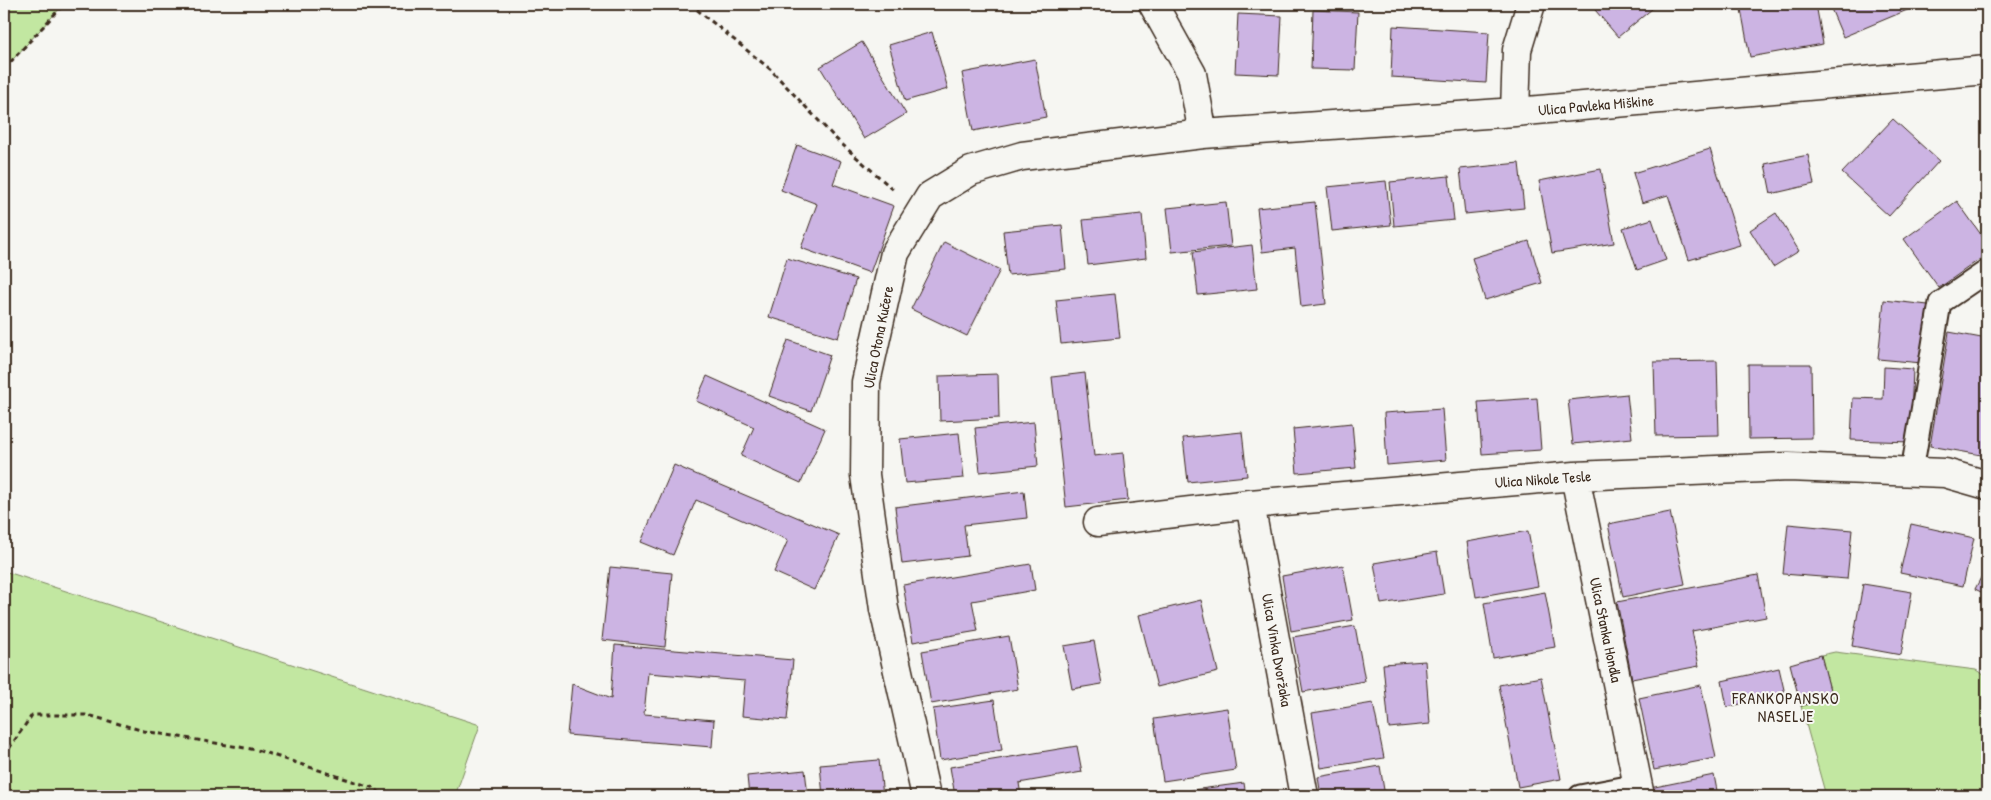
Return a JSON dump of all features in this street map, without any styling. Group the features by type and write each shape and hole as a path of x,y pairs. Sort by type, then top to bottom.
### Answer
{"street":[{"path":"1153,4 1192,74 1203,134"},
{"path":"1515,112 1516,50 1531,4"},
{"name":"Ulica Pavleka Miškine","path":"1203,134 1515,112 1987,70"},
{"name":"Ulica Otona Kučere","path":"926,796 884,609 865,475 866,382 895,253 930,196 971,171 1022,156 1203,134"},
{"name":"Ulica Nikole Tesle","path":"1098,522 1250,504 1575,476 1788,467 1945,473 1987,484"},
{"name":"Ulica Stanka Hondla","path":"1575,476 1639,790"},
{"name":"Ulica Vinka Dvoržaka","path":"1250,504 1304,796"}],"lane":[{"path":"1912,472 1940,303 1987,271"},
{"name":"Ulica Stanka Hondla","path":"1580,796 1639,790"}],"path":[{"path":"4,69 64,4"},
{"path":"690,4 770,69 836,139 920,213"},
{"path":"4,756 32,715 88,715 144,732 257,750 374,788 384,796"}],"green space":[{"path":"4,4 64,4 4,69"},
{"path":"4,571 480,725 455,796 4,796"},
{"path":"1835,652 1976,670 1987,677 1987,796 1826,796 1801,706 1832,698 1821,655"}],"building":[{"path":"1590,4 1658,4 1618,37"},
{"path":"1740,4 1816,4 1823,44 1750,57"},
{"path":"1829,4 1910,4 1912,8 1843,37"},
{"path":"1921,4 1947,4 1922,8"},
{"path":"1313,10 1358,12 1355,70 1311,69"},
{"path":"1238,14 1282,16 1279,75 1235,73"},
{"path":"1393,26 1489,32 1486,83 1391,77"},
{"path":"932,32 948,89 905,101 889,45"},
{"path":"862,42 906,114 864,139 820,67"},
{"path":"1035,59 1046,117 973,131 962,73"},
{"path":"1893,119 1939,161 1889,216 1842,173"},
{"path":"797,145 841,161 833,184 894,206 870,273 801,248 817,204 781,190"},
{"path":"1710,149 1740,245 1689,260 1668,195 1642,203 1633,173"},
{"path":"1808,155 1814,184 1771,194 1765,164"},
{"path":"1519,163 1524,208 1465,214 1460,169"},
{"path":"1601,169 1614,243 1552,253 1539,181"},
{"path":"1449,176 1454,220 1394,226 1390,182"},
{"path":"1386,181 1391,225 1332,231 1327,187"},
{"path":"1957,201 1987,243 1987,254 1939,288 1904,239"},
{"path":"1226,202 1231,246 1172,252 1167,208"},
{"path":"1315,202 1326,304 1301,307 1295,248 1262,252 1257,208"},
{"path":"1776,213 1799,251 1773,267 1750,230"},
{"path":"1142,214 1146,258 1088,265 1083,220"},
{"path":"1652,219 1666,260 1637,270 1623,228"},
{"path":"1062,225 1066,269 1008,275 1003,231"},
{"path":"1529,241 1542,283 1485,300 1472,258"},
{"path":"944,242 1000,270 967,336 911,309"},
{"path":"1252,245 1257,289 1198,295 1193,252"},
{"path":"787,258 856,279 838,338 769,317"},
{"path":"1115,294 1120,338 1061,344 1056,300"},
{"path":"1884,300 1928,305 1922,363 1878,359"},
{"path":"1949,332 1987,339 1987,456 1930,446"},
{"path":"788,340 830,355 811,411 769,396"},
{"path":"1717,361 1719,435 1656,436 1654,362"},
{"path":"1748,364 1811,364 1812,438 1749,439"},
{"path":"1884,367 1913,369 1910,442 1851,440 1853,398 1883,399"},
{"path":"1085,373 1094,456 1123,453 1128,500 1066,507 1052,377"},
{"path":"998,374 999,418 940,421 939,376"},
{"path":"707,376 825,429 801,483 741,456 754,427 696,401"},
{"path":"1627,394 1632,438 1573,444 1568,400"},
{"path":"1537,398 1541,450 1482,454 1478,402"},
{"path":"1442,409 1446,460 1387,465 1384,413"},
{"path":"1034,422 1038,466 980,472 975,428"},
{"path":"1352,423 1356,468 1297,473 1293,429"},
{"path":"1242,432 1247,476 1188,482 1183,438"},
{"path":"959,433 964,478 905,483 900,439"},
{"path":"674,465 839,535 814,590 774,572 788,540 696,500 673,555 641,542"},
{"path":"1024,491 1027,518 964,525 968,556 902,564 895,507"},
{"path":"1670,512 1685,584 1623,597 1608,524"},
{"path":"1788,524 1852,530 1847,579 1783,574"},
{"path":"1911,524 1974,538 1963,586 1900,573"},
{"path":"1528,531 1538,586 1476,597 1467,542"},
{"path":"1437,552 1444,594 1381,604 1374,563"},
{"path":"1031,564 1035,590 972,601 978,631 913,642 903,585"},
{"path":"1343,565 1353,620 1291,631 1282,576"},
{"path":"1987,566 1987,595 1975,589"},
{"path":"610,567 672,573 665,647 602,640"},
{"path":"1758,575 1766,617 1692,631 1699,666 1632,679 1617,602"},
{"path":"1863,584 1912,592 1901,655 1852,646"},
{"path":"1545,592 1555,647 1493,658 1484,603"},
{"path":"1201,600 1218,672 1157,687 1139,615"},
{"path":"1355,626 1365,681 1303,692 1293,637"},
{"path":"1009,636 1018,689 931,704 922,651"},
{"path":"1094,641 1102,684 1072,689 1064,646"},
{"path":"615,645 793,660 787,720 742,716 745,681 648,673 644,714 714,720 712,747 567,735 572,684 611,699"},
{"path":"1821,655 1832,698 1801,706 1790,664"},
{"path":"1425,661 1430,724 1389,728 1383,664"},
{"path":"1779,668 1785,694 1727,707 1722,681"},
{"path":"1541,677 1561,779 1518,787 1499,685"},
{"path":"1701,685 1716,758 1654,770 1639,698"},
{"path":"994,700 1002,750 940,760 933,709"},
{"path":"1373,703 1384,758 1321,768 1312,713"},
{"path":"1227,708 1236,770 1163,781 1154,719"},
{"path":"1077,746 1082,772 1019,783 1021,796 955,796 950,767"},
{"path":"879,760 883,796 823,796 820,765"},
{"path":"1380,766 1385,796 1321,796 1318,777"},
{"path":"805,770 808,796 749,796 747,776"},
{"path":"1714,775 1718,796 1652,796 1650,788"},
{"path":"1244,783 1246,796 1171,796 1171,793"}],"district":[{"name":"FRANKOPANSKO NASELJE","path":"1786,707"}]}
